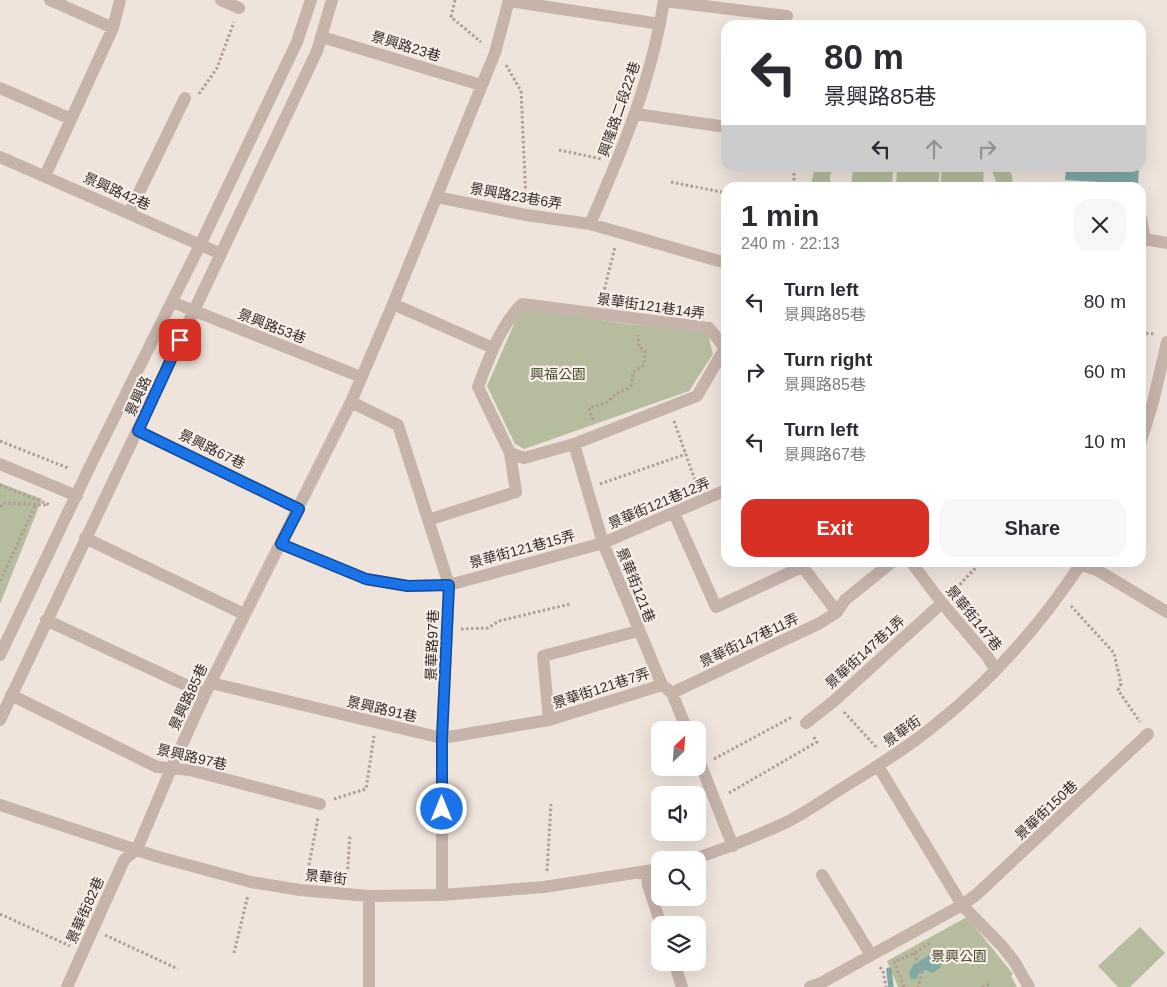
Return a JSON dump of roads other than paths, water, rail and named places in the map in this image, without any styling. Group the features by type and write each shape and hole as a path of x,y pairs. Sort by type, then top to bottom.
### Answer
{"street":[{"path":"50,0 113,28"},
{"path":"45,176 113,28 120,0"},
{"path":"221,0 239,8"},
{"name":"景興路","path":"0,656 298,42 311,0"},
{"name":"景興路","path":"0,720 85,538 195,312 220,254 313,59 322,37 332,0"},
{"path":"361,377 393,304 495,53 509,0 660,24"},
{"path":"664,1 787,16"},
{"name":"興隆路二段22巷","path":"590,224 636,114 650,68 664,1"},
{"name":"景興路23巷","path":"322,37 481,85"},
{"path":"0,88 71,119"},
{"path":"129,213 185,98"},
{"path":"636,114 721,126"},
{"name":"景興路42巷","path":"0,157 220,254"},
{"name":"景興路23巷6弄","path":"437,197 526,215 590,224 721,262"},
{"path":"1146,241 1167,242"},
{"name":"景興路53巷","path":"172,302 361,377"},
{"path":"393,304 493,348 478,387 510,453 516,492 428,520"},
{"name":"景華街121巷14弄","path":"493,348 516,310 522,304 709,328 721,343"},
{"path":"1146,416 1167,342"},
{"name":"景華街121巷14弄","path":"510,453 524,458 574,444 697,396 721,357"},
{"name":"景興路85巷","path":"137,849 170,769 208,688 299,509 351,402 361,377"},
{"name":"景華路97巷","path":"351,402 398,425 449,585 442,738 442,895"},
{"name":"景興路67巷","path":"138,431 299,509"},
{"name":"景華街121巷","path":"574,444 603,543 662,684 672,693 683,721"},
{"path":"0,464 77,496"},
{"name":"景華街121巷12弄","path":"603,543 721,492"},
{"path":"674,513 716,607 797,567"},
{"path":"85,538 244,614"},
{"name":"景華街121巷15弄","path":"449,585 603,543"},
{"path":"281,544 366,579 408,586 449,585"},
{"path":"803,567 837,612 844,600 886,567"},
{"name":"景華街147巷","path":"915,567 942,603 987,656 995,669"},
{"name":"景華街","path":"706,855 733,846 790,820 878,766 934,726 966,699 1029,632 1067,585 1077,567"},
{"path":"1089,567 1167,612"},
{"name":"景華街147巷1弄","path":"806,723 834,701 942,603"},
{"name":"景華街147巷11弄","path":"672,693 820,624 837,612"},
{"name":"景興路91巷","path":"46,620 208,688 442,738 549,720"},
{"path":"549,720 543,656 638,630"},
{"name":"景華街121巷7弄","path":"549,720 662,684"},
{"name":"景興路97巷","path":"11,694 157,767 190,770 320,804"},
{"name":"景華街150巷","path":"818,986 962,905 984,888 1148,734"},
{"path":"878,766 962,905 1007,943 1014,961 1029,987"},
{"path":"705,776 733,846"},
{"name":"景華街","path":"0,805 155,856 251,882 347,895 442,895 549,886 651,871"},
{"name":"景華街82巷","path":"67,987 124,860 137,849"},
{"path":"647,872 648,885 658,916"},
{"path":"822,875 871,955"},
{"path":"368,987 369,896"},
{"path":"677,971 682,987"}],"water":[{"path":"1066,172 1139,172 1138,182 1065,180"},
{"path":"937,954 943,956 940,968 932,973 926,970 919,973 916,979 911,979 909,973 913,965 930,955"}],"waterway":[{"path":"889,970 891,987"}],"park label":[{"name":"興福公園","path":"558,374"},
{"name":"景興公園","path":"959,956"}]}
